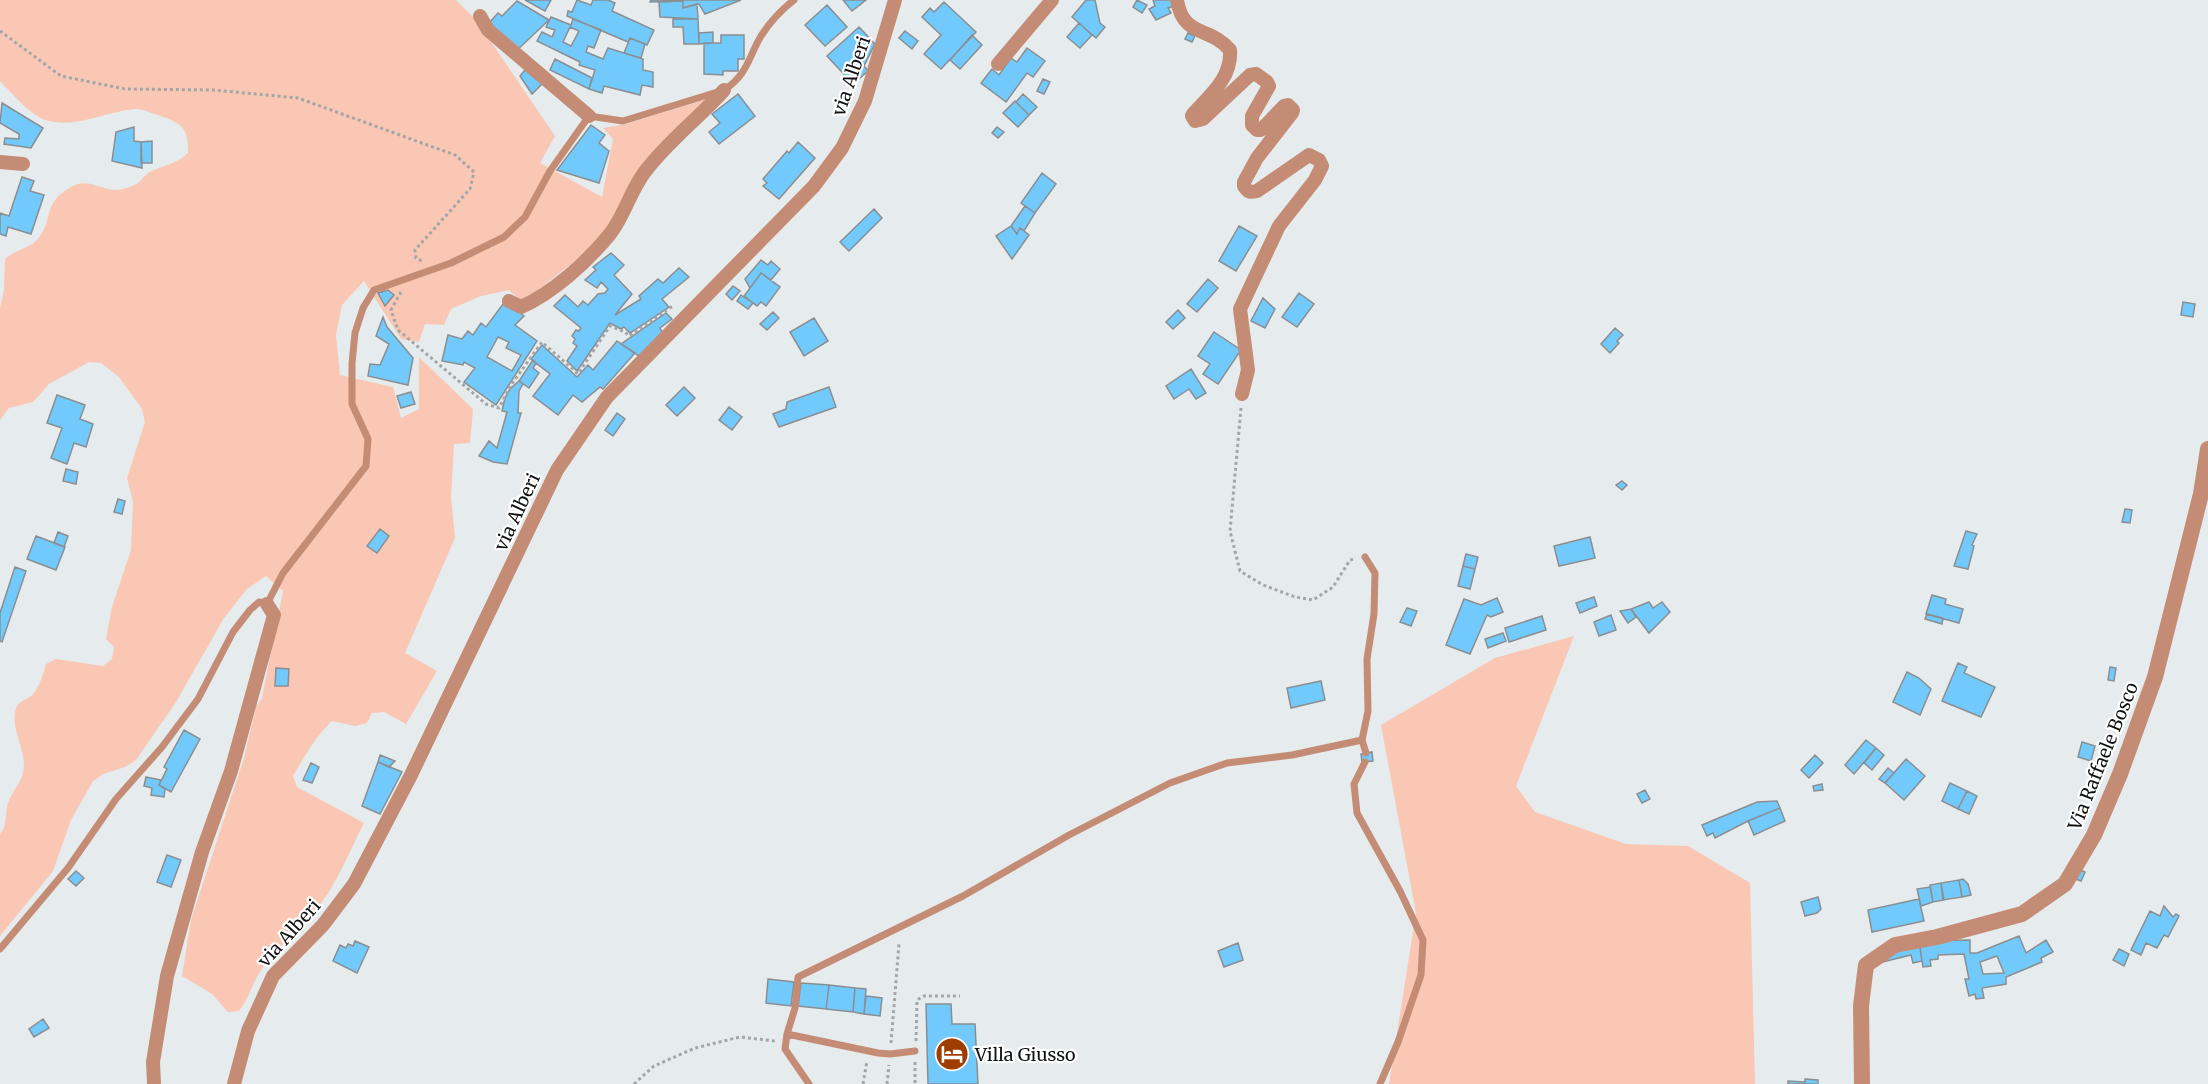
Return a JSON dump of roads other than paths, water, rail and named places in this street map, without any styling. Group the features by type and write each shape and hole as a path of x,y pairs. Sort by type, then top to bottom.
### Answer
{"street":[{"name":"via Alberi","path":"234,1084 248,1031 273,976 323,925 354,884 411,775 557,470 607,397 701,298 744,259 814,186 842,148 865,101 895,0"},
{"path":"998,64 1052,0"},
{"path":"1177,0 1184,22 1224,44 1230,50 1227,72 1220,84 1193,114 1195,121 1203,118 1250,75 1256,74 1269,86 1252,116 1252,125 1257,130 1261,130 1284,106 1288,105 1293,110 1257,158 1244,182 1247,191 1252,193 1257,191 1309,155 1319,160 1322,166 1315,180 1279,225 1240,309 1248,370 1242,394"},
{"path":"480,16 488,30 589,116"},
{"path":"509,301 521,308 533,302 570,274 610,233 642,175 658,155 724,90"},
{"path":"0,162 23,164"},
{"name":"Via Raffaele Bosco","path":"1862,1084 1861,1006 1866,965 1895,945 1937,938 2022,914 2065,884 2094,835 2120,774 2156,677 2201,494 2208,449"},
{"path":"154,1084 153,1062 167,976 202,852 231,771 274,615 267,604"}],"lane":[{"path":"0,949 68,868 116,799 198,699 239,624 259,602 267,604 283,573 366,466 368,439 352,404 352,363 355,333 363,308 374,290 451,262 504,237 525,217 550,171 589,116 623,121 724,90 736,82 749,62 761,36 783,9 794,0"},
{"path":"1365,557 1375,573 1374,614 1367,659 1368,711 1362,740 1366,753"},
{"path":"809,1084 785,1049 795,1008 798,976 963,896 1069,835 1170,783 1227,763 1292,754 1362,740"},
{"path":"1365,762 1354,784 1357,813 1400,891 1423,940 1421,975 1398,1042 1380,1084"},
{"path":"787,1034 890,1054 915,1051"}],"place":[{"name":"Villa Giusso","path":"952,1054"}]}
